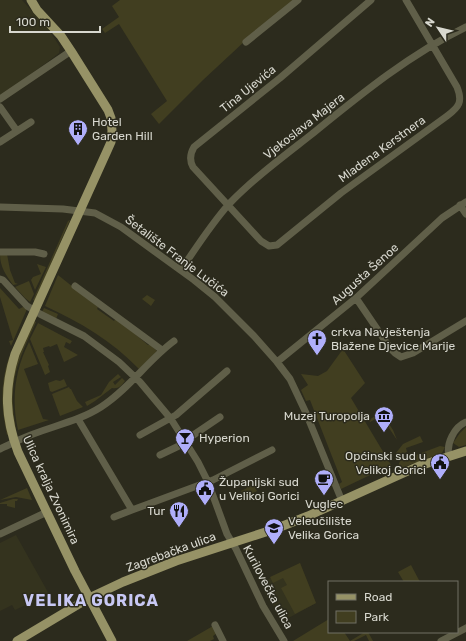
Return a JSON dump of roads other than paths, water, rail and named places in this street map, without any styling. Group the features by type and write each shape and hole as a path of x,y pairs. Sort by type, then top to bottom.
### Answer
{"main road":[{"name":"Ulica kralja Zvonimira","path":"30,0 37,10 61,36 108,110 112,126 112,135 109,147 15,354 8,380 8,412 14,442 89,598 112,641"},
{"name":"Zagrebačka ulica","path":"17,641 89,598 123,582 155,569 274,529 342,501 399,474 466,451"}],"street":[{"path":"246,42 298,0"},
{"name":"Tina Ujevića","path":"228,205 191,163 191,152 194,147 280,78 371,0"},
{"name":"Mladena Kerstnera","path":"228,205 265,244 272,246 277,245 347,188 454,111 459,103 460,94 457,87 406,0"},
{"name":"Vjekoslava Majera","path":"181,270 228,205 251,182 390,74 433,45 466,27"},
{"path":"0,99 71,51"},
{"path":"0,107 17,131"},
{"path":"0,142 31,122"},
{"path":"463,204 466,214"},
{"name":"Augusta Šenoe","path":"277,362 356,298 442,218 463,204"},
{"name":"Šetalište Franje Lučića","path":"0,207 63,208 92,212 111,221 181,270 229,309 277,362 290,379 300,398 342,501"},
{"path":"0,252 35,252 44,254"},
{"name":"Kurilovečka ulica","path":"0,279 3,280 23,302 34,310 93,342 119,362 135,377 171,419 198,462 208,482 227,534 260,600 284,641"},
{"path":"75,286 162,350"},
{"path":"356,298 390,348 401,357 413,353 466,321"},
{"path":"0,449 19,439 78,419 107,403 162,350 174,341"},
{"path":"140,434 171,419 227,371"},
{"path":"160,455 186,442 189,438 220,417"},
{"path":"78,419 132,510"},
{"path":"449,456 449,443 460,426 466,422"},
{"path":"114,517 208,482 272,450"},
{"path":"0,534 47,512"},
{"path":"215,625 223,641"},
{"path":"441,641 456,633"}],"place":[{"name":"Hotel Garden Hill","path":"78,146"},
{"name":"crkva Navještenja Blažene Djevice Marije","path":"317,356"},
{"name":"Muzej Turopolja","path":"384,433"},
{"name":"Hyperion","path":"185,455"},
{"name":"Općinski sud u Velikoj Gorici","path":"440,480"},
{"name":"Vuglec","path":"324,496"},
{"name":"Županijski sud u Velikoj Gorici","path":"205,506"},
{"name":"Tur","path":"179,528"},
{"name":"Veleučilište Velika Gorica","path":"274,545"}],"district":[{"name":"VELIKA GORICA","path":"91,600"}]}
